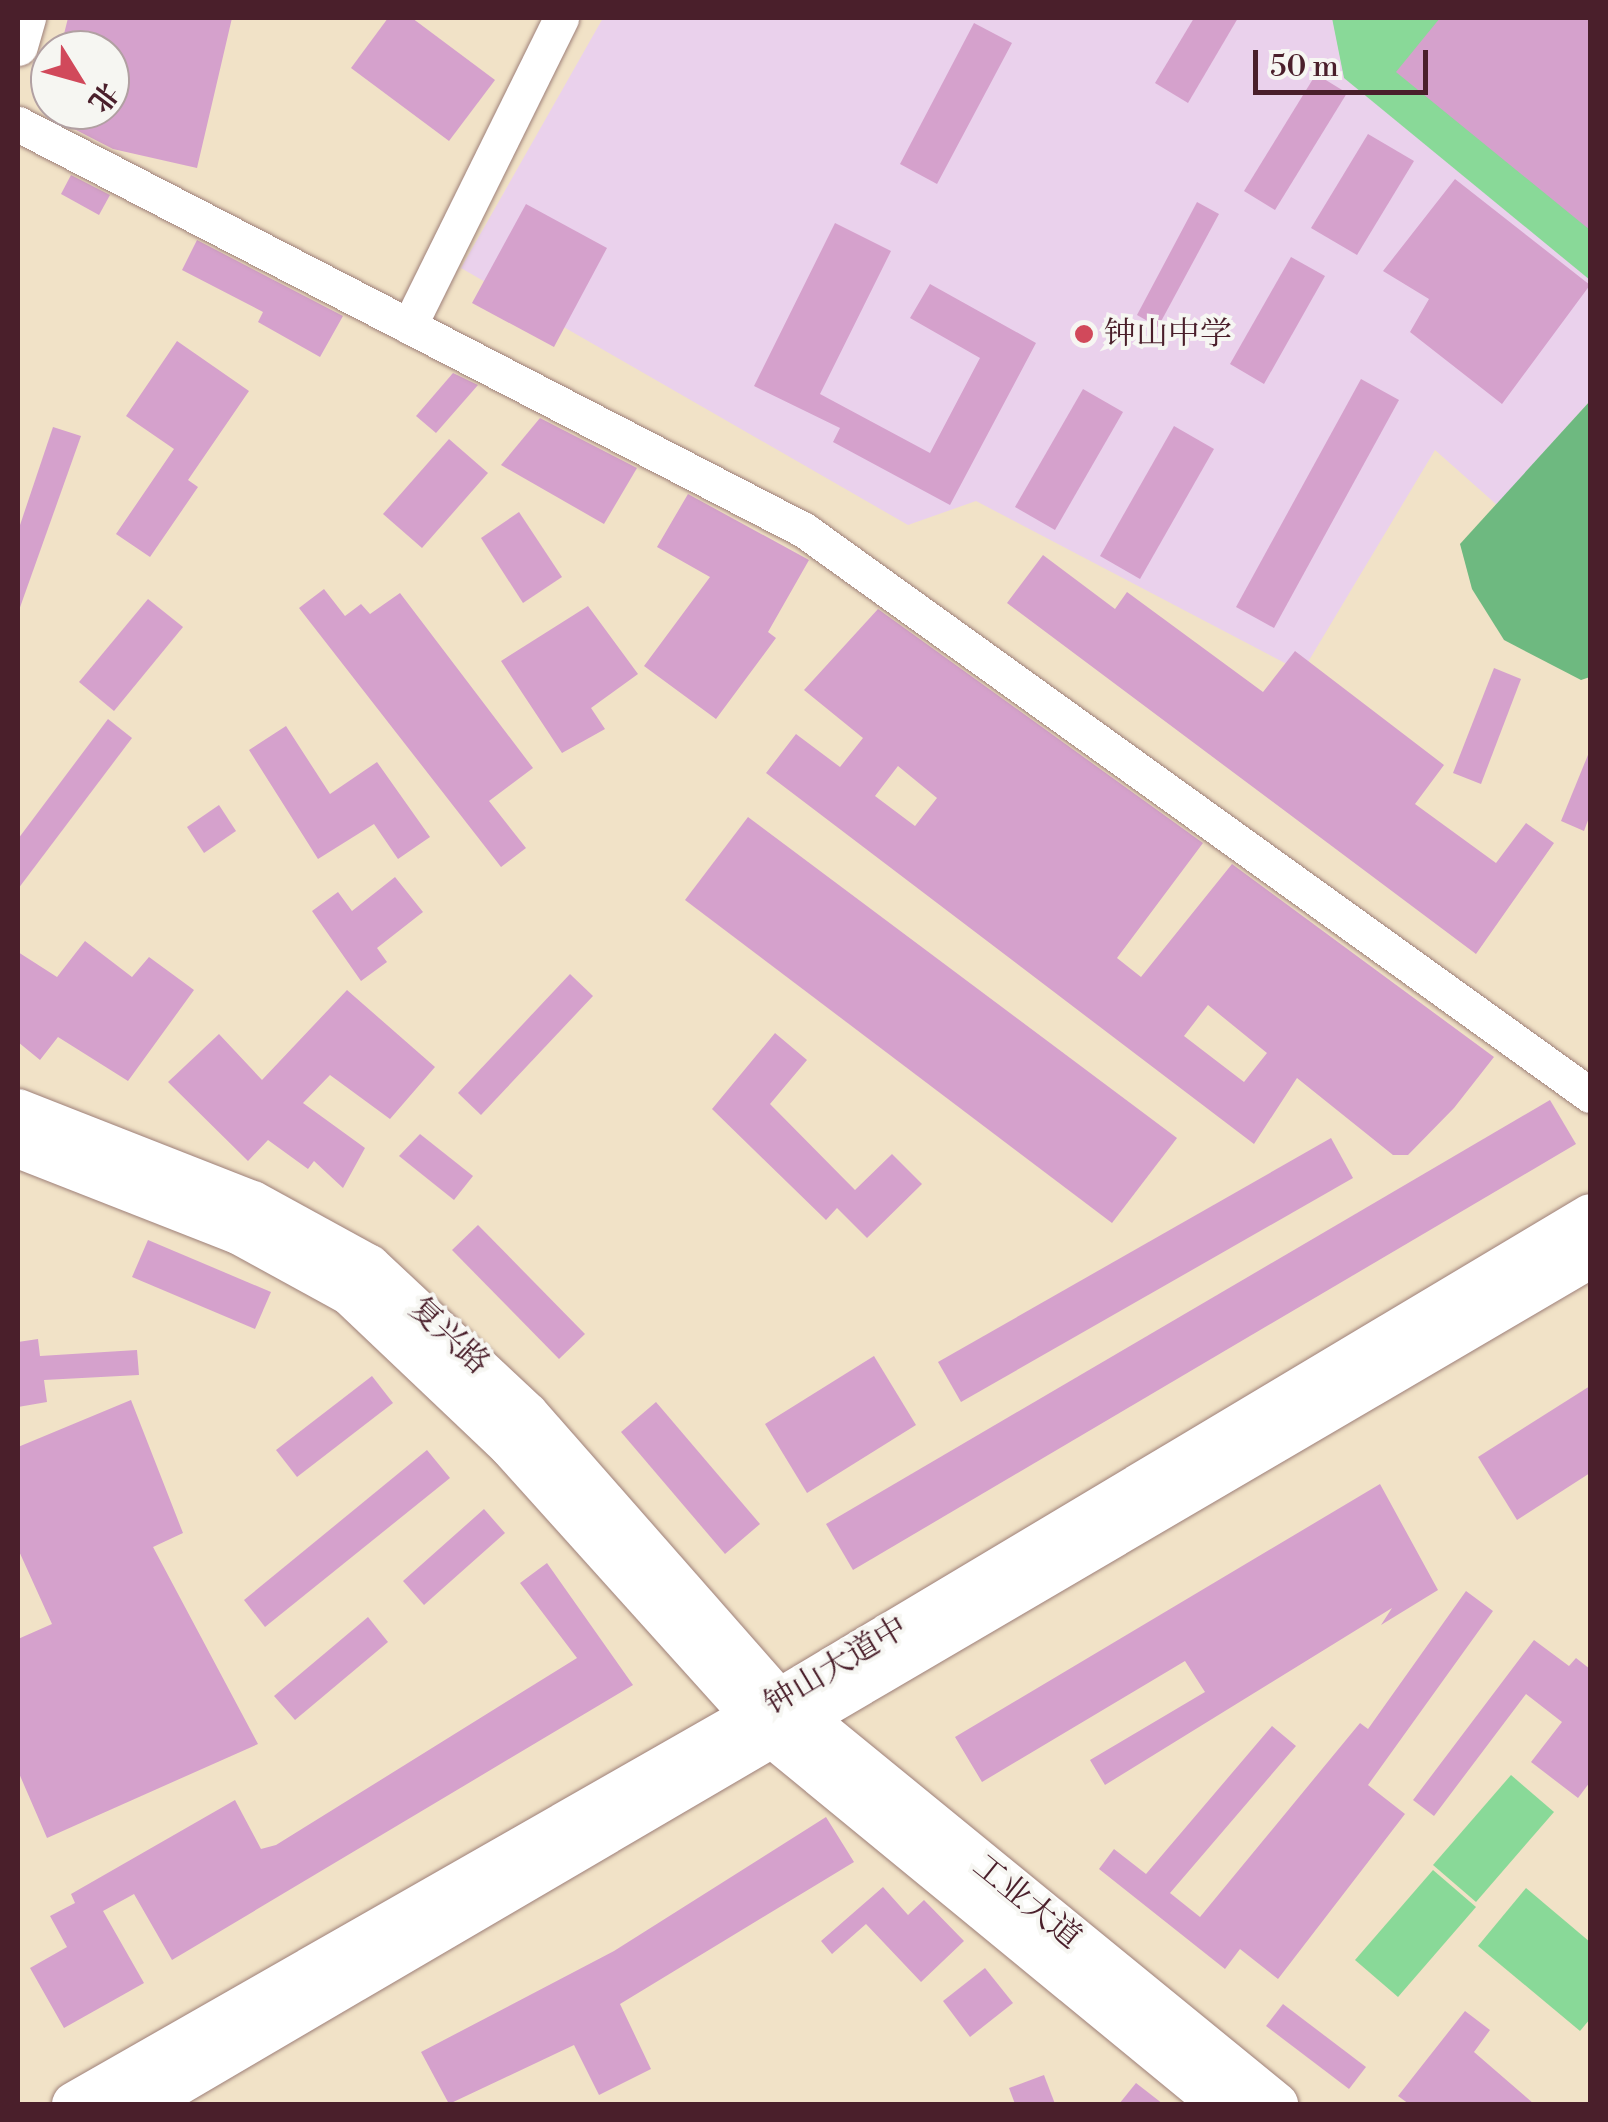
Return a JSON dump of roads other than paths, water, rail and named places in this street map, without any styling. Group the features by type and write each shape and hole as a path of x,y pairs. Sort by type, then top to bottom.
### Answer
{"highway":[{"name":"钟山大道中","path":"140,2104 778,1719 1590,1216"},
{"name":"钟山大道中","path":"74,2104 778,1719 1590,1255"},
{"name":"工业大道","path":"778,1719 1222,2104"},
{"name":"工业大道","path":"778,1719 1275,2104"}],"main road":[{"path":"18,46 26,18"},
{"name":"复兴路","path":"18,1109 254,1201 370,1264 528,1413 778,1719"},
{"name":"复兴路","path":"18,1148 238,1234 348,1295 509,1446 778,1719"}],"street":[{"path":"409,326 561,18"},
{"path":"18,124 804,530 1590,1095"}],"place":[{"name":"钟山中学","path":"1084,334"}]}
